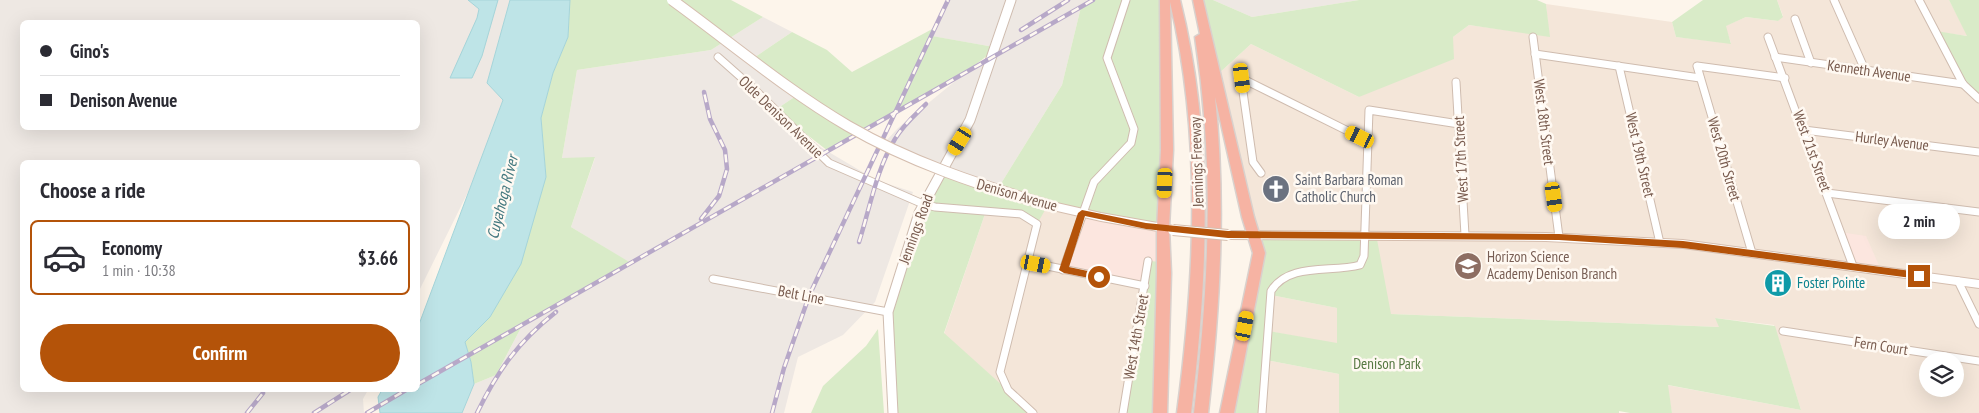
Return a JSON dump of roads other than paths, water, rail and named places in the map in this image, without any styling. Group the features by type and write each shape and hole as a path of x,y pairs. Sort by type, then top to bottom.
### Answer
{"highway":[{"path":"1160,413 1168,229 1165,0"},
{"name":"Jennings Freeway","path":"1175,0 1179,13 1193,108 1199,213 1194,333 1184,413"},
{"name":"Jennings Freeway","path":"1191,0 1200,18 1211,108 1215,173 1215,256 1202,413"},
{"path":"1198,0 1200,18 1248,217 1259,253 1228,413"}],"main road":[{"name":"Denison Avenue","path":"672,0 809,102 847,126 913,159 945,172 987,187 1082,213 1168,229 1228,235 1366,234 1559,237 1696,245 1979,284"}],"street":[{"name":"Jennings Road","path":"894,413 888,312 923,204 960,141 970,120 1011,0"},
{"path":"1064,270 1094,182 1131,143 1134,129 1107,58 1126,0"},
{"path":"1834,0 1865,70"},
{"path":"1919,0 1963,84 1979,99"},
{"path":"1795,20 1811,63"},
{"name":"West 18th Street","path":"1533,37 1559,237"},
{"name":"West 21st Street","path":"1768,37 1785,78 1853,266"},
{"path":"1535,54 1700,78"},
{"name":"Olde Denison Avenue","path":"718,57 753,88 829,163 923,204 935,207 1027,216 1037,224 1028,262"},
{"name":"Kenneth Avenue","path":"1775,57 1963,84"},
{"name":"West 19th Street","path":"1619,66 1660,243"},
{"name":"West 20th Street","path":"1752,253 1697,66 1785,78"},
{"path":"1261,173 1253,162 1242,78 1368,141"},
{"name":"West 17th Street","path":"1456,82 1465,235"},
{"path":"1262,413 1271,291 1274,286 1278,280 1286,275 1346,270 1360,265 1364,256 1369,110 1459,124"},
{"name":"Hurley Avenue","path":"1804,130 1979,152"},
{"path":"1827,192 1979,212"},
{"name":"West 14th Street","path":"1123,413 1148,261"},
{"path":"1033,413 1005,388 1000,372 1028,262 1145,286"},
{"name":"Belt Line","path":"713,279 888,312"},
{"path":"1958,281 1979,324"},
{"name":"Fern Court","path":"1784,331 1979,360"}],"water":[{"path":"468,0 498,0 482,56 472,78 450,78 477,18 479,9"},
{"name":"Cuyahoga River","path":"510,0 570,0 568,37 553,73 541,118 546,177 521,264 490,317 465,342 471,362 474,384 462,413 380,413 378,397 381,392 420,392 420,322 503,100 487,83"}],"railway":[{"path":"895,113 948,0"},
{"path":"1021,30 1068,0"},
{"path":"895,113 1093,0"},
{"path":"701,219 719,196 727,169 725,150 710,119 704,92"},
{"path":"859,242 878,176 888,151 909,120 926,104"},
{"path":"420,383 895,113"},
{"path":"772,413 784,368 809,296 895,113"},
{"path":"477,413 493,383 510,358 531,334 556,312"},
{"path":"314,413 347,392"},
{"path":"367,413 403,392"},
{"path":"247,413 263,393"}],"place":[{"name":"Saint Barbara Roman Catholic Church","path":"1276,189"},
{"name":"Horizon Science Academy Denison Branch","path":"1468,266"},
{"name":"Foster Pointe","path":"1778,283"}],"park label":[{"name":"Denison Park","path":"1387,364"}]}
